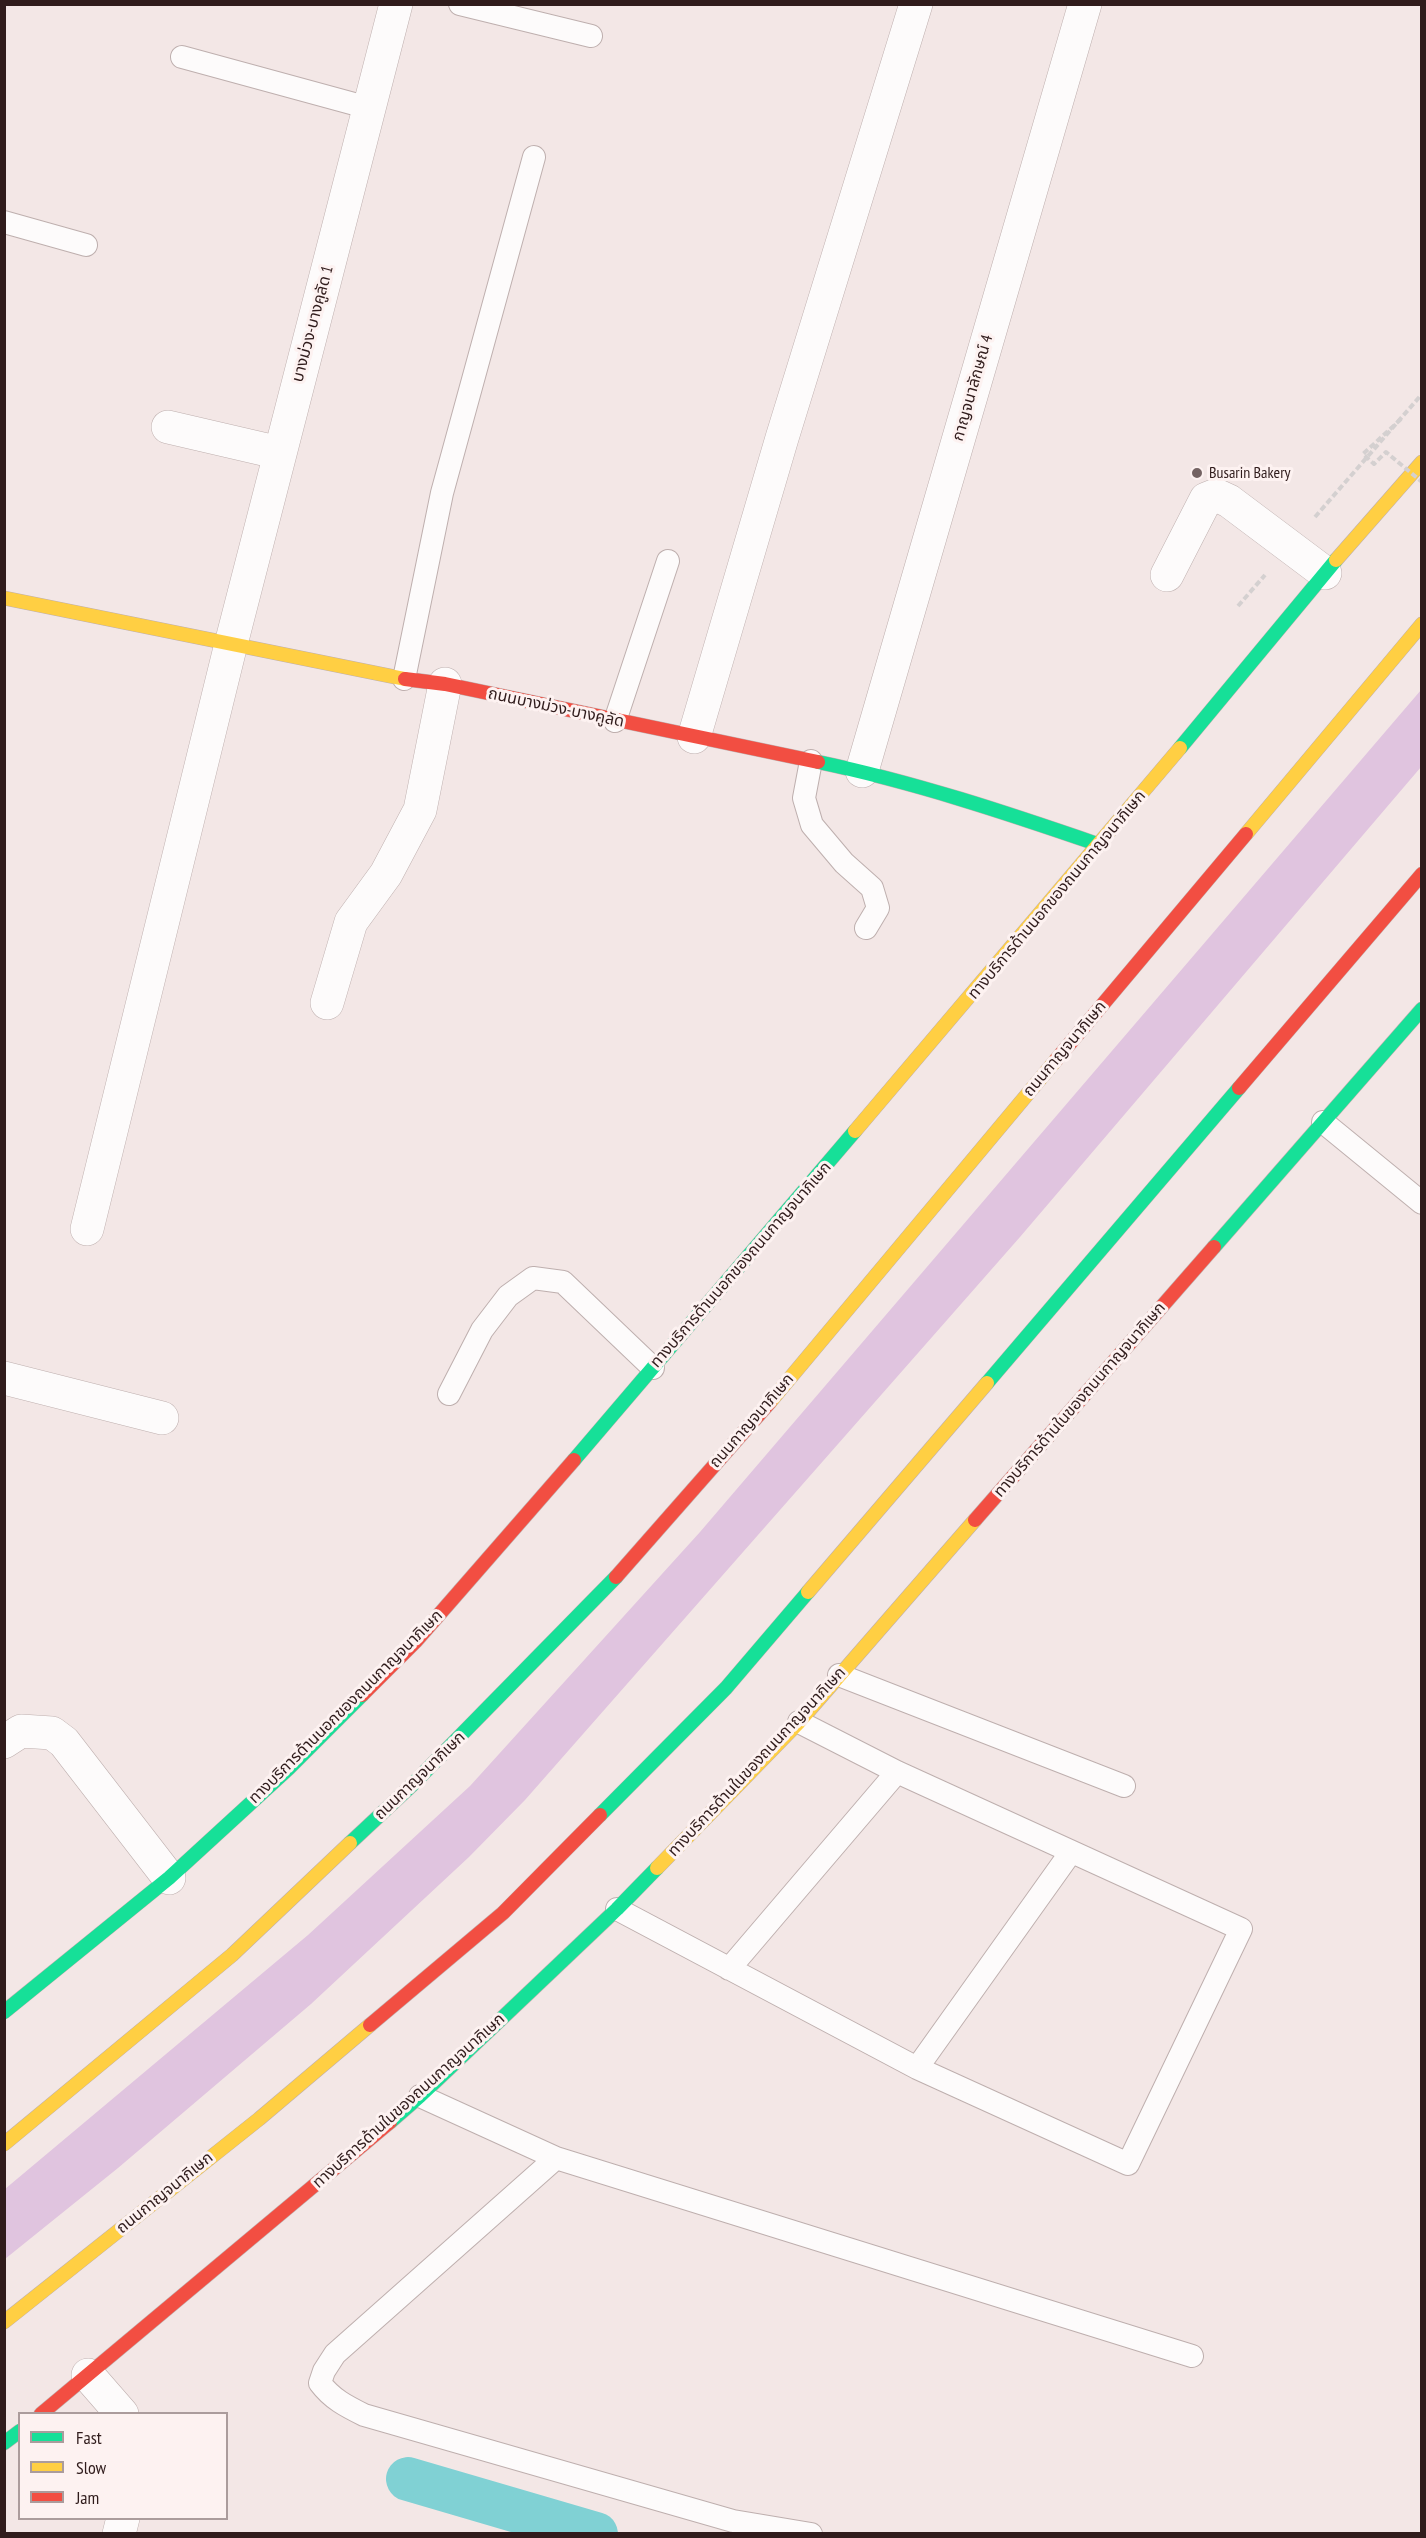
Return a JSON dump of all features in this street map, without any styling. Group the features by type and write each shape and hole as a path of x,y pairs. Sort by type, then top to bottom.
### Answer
{"main road":[{"name":"ทางบริการด้านนอกของถนนกาญจนาภิเษก","path":"4,2013 169,1878 289,1768 416,1641 653,1368 1100,845 1325,573 1422,462"},
{"name":"ถนนบางม่วง-บางคูลัด","path":"4,598 404,679 445,684 862,771 984,804 1100,845"},
{"name":"ถนนกาญจนาภิเษก","path":"4,2144 232,1955 411,1786 594,1601 771,1400 1422,624"},
{"name":"ถนนกาญจนาภิเษก","path":"4,2322 259,2119 503,1912 726,1688 1422,874"},
{"name":"ทางบริการด้านในของถนนกาญจนาภิเษก","path":"43,2412 237,2252 420,2096 617,1909 799,1722 1422,1009"},
{"path":"4,2443 18,2432"}],"street":[{"name":"บางม่วง-บางคูลัด 1","path":"87,1229 231,644 396,4"},
{"path":"694,737 782,438 916,4"},
{"name":"กาญจนาลักษณ์ 4","path":"862,771 1085,4"},
{"path":"168,427 280,453"},
{"path":"1167,575 1206,499 1216,495 1229,501 1325,573"},
{"path":"327,1003 351,922 386,874 420,810 445,684"},
{"path":"4,1378 162,1418"},
{"path":"4,1742 21,1731 52,1733 64,1742 169,1878"},
{"path":"88,2375 120,2412"}],"lane":[{"path":"460,4 591,36"},
{"path":"182,57 369,108"},
{"path":"404,679 442,494 534,157"},
{"path":"4,222 86,244"},
{"path":"615,721 668,561"},
{"path":"811,761 804,798 812,825 844,863 872,888 879,908 866,928"},
{"path":"1323,1122 1422,1203"},
{"path":"449,1394 482,1330 508,1296 533,1278 562,1282 653,1368"},
{"path":"839,1675 1124,1786"},
{"path":"617,1909 917,2068 1128,2164 1241,1929 897,1772 799,1722"},
{"path":"729,1969 897,1772"},
{"path":"917,2068 1071,1852"},
{"path":"420,2096 556,2158 1192,2356"},
{"path":"556,2158 335,2354 324,2371 320,2383 341,2403 364,2415 733,2521 811,2534"}],"path":[{"path":"1308,526 1422,394"},
{"path":"1401,419 1363,454 1374,464 1386,452 1422,482"},
{"path":"1238,606 1269,570"}],"shaded area":[{"path":"1421,690 1421,767 1020,1237 525,1800 469,1857 311,2004 118,2168 5,2259 5,2189 308,1935 470,1786 700,1532"}],"waterway":[{"path":"408,2479 596,2534"}],"traffic: fast":[{"path":"1180,748 1336,560"},
{"path":"818,762 925,789 1100,845"},
{"path":"1214,1247 1422,1009"},
{"path":"987,1383 1239,1088"},
{"path":"574,1460 855,1131"},
{"path":"350,1843 411,1786 616,1577"},
{"path":"600,1815 726,1688 808,1592"},
{"path":"4,2012 169,1878 289,1768 362,1695"},
{"path":"390,2122 617,1909 657,1868"},
{"path":"4,2443 18,2432"}],"traffic: slow":[{"path":"1336,560 1422,462"},
{"path":"4,598 405,679"},
{"path":"1246,834 1422,624"},
{"path":"855,1131 1180,748"},
{"path":"770,1402 1056,1060"},
{"path":"808,1592 987,1383"},
{"path":"657,1868 799,1722 975,1520"},
{"path":"4,2144 232,1955 350,1843"},
{"path":"4,2322 259,2119 370,2025"}],"traffic: jam":[{"path":"405,679 445,684 818,762"},
{"path":"1056,1060 1246,834"},
{"path":"1239,1088 1422,874"},
{"path":"975,1520 1214,1247"},
{"path":"616,1577 770,1402"},
{"path":"362,1695 416,1641 574,1460"},
{"path":"370,2025 503,1913 600,1815"},
{"path":"43,2412 390,2122"}],"place":[{"name":"Busarin Bakery","path":"1197,473"}]}
